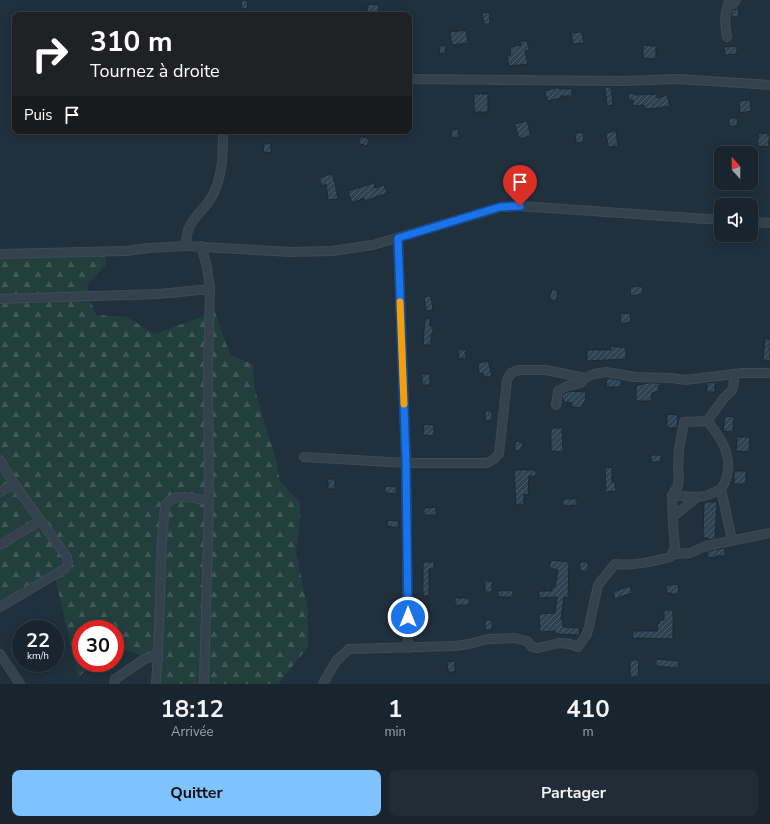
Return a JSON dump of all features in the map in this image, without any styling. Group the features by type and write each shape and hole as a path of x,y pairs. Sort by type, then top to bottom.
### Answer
{"street":[{"path":"727,37 724,24 726,9 728,4 733,4 736,0"},
{"path":"412,79 677,80 770,85"},
{"path":"186,246 188,228 211,197 218,180 223,161 223,134"},
{"path":"0,254 126,251 186,246 291,252 332,251 373,245 500,207 520,206 714,220"},
{"path":"758,222 770,223"},
{"path":"398,238 406,463 408,648"},
{"path":"201,246 207,266 210,289 208,368 209,501 204,684"},
{"path":"0,299 159,294 210,289"},
{"path":"304,457 406,463 487,463 499,454 507,380 511,373 519,370 546,370 584,378 594,374 606,372 635,377 685,379 749,372 770,373"},
{"path":"707,422 724,398 732,390 734,379 733,374"},
{"path":"556,405 558,391 567,386 581,383 584,378"},
{"path":"672,495 696,498 706,496 721,489 726,482 729,461 719,436 707,422 684,422 679,450 678,470 680,476 678,486 672,495 675,548 673,554"},
{"path":"0,460 14,484 67,557 68,562 66,568 0,607"},
{"path":"0,492 14,484"},
{"path":"721,489 732,540"},
{"path":"156,684 162,540 165,506 171,499 177,497 209,501"},
{"path":"674,516 696,498"},
{"path":"0,545 41,520"},
{"path":"324,684 336,661 349,649 455,646 488,639 515,638 527,641 532,647 538,648 559,643 570,644 578,648 587,634 598,585 613,569 615,564 642,564 670,557 673,554 690,552 706,546 770,533"},
{"path":"114,684 115,679 143,660 158,653"},
{"path":"0,654 20,684"}],"green space":[{"path":"104,253 106,265 87,285 89,299 96,315 127,317 154,334 215,312 230,355 253,364 255,390 276,460 280,481 300,503 300,520 296,552 308,610 308,647 278,684 162,684 155,667 146,658 124,650 124,620 72,620 72,651 55,577 0,609 0,255 50,254 69,257"},
{"path":"77,672 84,672 78,677"}],"building":[{"path":"242,0 248,1 247,9 241,8"},
{"path":"368,4 379,5 378,12 367,12"},
{"path":"738,6 739,17 731,17 732,10 736,9"},
{"path":"489,12 490,24 484,24 482,13"},
{"path":"466,30 468,43 452,45 450,32"},
{"path":"582,32 584,43 573,44 571,33"},
{"path":"527,40 529,50 525,51 528,64 509,66 507,56 511,55 510,47 521,45 520,42"},
{"path":"445,45 446,53 440,54 439,46"},
{"path":"643,45 656,46 656,59 643,58"},
{"path":"737,46 737,54 725,55 724,47"},
{"path":"559,87 559,89 572,89 572,96 561,96 561,98 548,101 544,91"},
{"path":"605,87 611,87 613,105 607,106"},
{"path":"635,93 635,95 657,94 657,98 667,95 670,106 645,109 644,105 633,106 633,100 629,100 628,94"},
{"path":"474,94 488,94 488,112 474,112"},
{"path":"750,100 751,111 740,113 739,101"},
{"path":"729,118 738,118 737,126 729,126"},
{"path":"527,121 531,136 519,139 515,124"},
{"path":"458,129 459,137 452,138 451,130"},
{"path":"616,131 618,146 608,147 606,133"},
{"path":"576,132 584,133 583,143 575,142"},
{"path":"759,133 770,134 768,147 757,146"},
{"path":"361,136 369,139 367,146 358,143"},
{"path":"264,143 271,144 271,153 263,152"},
{"path":"332,174 338,199 328,200 326,184 322,186 319,178"},
{"path":"374,183 375,188 384,185 387,193 365,201 364,198 352,203 348,191"},
{"path":"642,286 643,294 631,296 630,287"},
{"path":"552,289 558,291 556,301 549,299"},
{"path":"431,296 433,310 426,311 424,297"},
{"path":"630,313 631,322 621,324 620,314"},
{"path":"430,318 430,326 433,326 431,345 423,345 425,319"},
{"path":"765,338 770,339 770,361 763,360"},
{"path":"611,346 626,348 626,359 587,361 587,350 611,350"},
{"path":"465,349 466,358 459,359 458,350"},
{"path":"488,361 492,376 484,377 483,373 479,374 478,363"},
{"path":"422,374 430,374 430,385 422,385"},
{"path":"607,378 621,380 621,387 606,387"},
{"path":"715,382 715,392 707,392 707,383"},
{"path":"646,383 660,383 658,386 659,391 652,393 651,401 636,401 636,386"},
{"path":"570,391 586,392 585,403 583,403 582,408 572,407 572,403 564,402 564,400 562,400 563,394"},
{"path":"485,411 492,411 492,421 485,420"},
{"path":"667,414 678,415 677,428 667,428"},
{"path":"725,416 734,417 733,432 723,431"},
{"path":"424,424 434,425 434,436 423,435"},
{"path":"551,428 562,428 563,452 551,451"},
{"path":"737,437 750,437 749,452 736,451"},
{"path":"516,441 523,443 521,451 514,450"},
{"path":"651,455 661,455 661,462 651,462"},
{"path":"612,467 612,482 615,482 616,491 606,492 605,468"},
{"path":"514,470 536,470 536,476 529,476 528,495 524,494 524,504 516,505"},
{"path":"734,471 746,471 746,484 734,484"},
{"path":"328,479 335,479 335,489 328,489"},
{"path":"385,486 397,487 396,494 385,493"},
{"path":"563,499 577,499 577,505 563,506"},
{"path":"704,502 717,502 715,539 708,540 709,539 703,537"},
{"path":"436,507 436,515 424,515 424,508"},
{"path":"388,520 399,521 398,528 387,526"},
{"path":"725,548 725,556 715,556 715,558 707,557 708,551"},
{"path":"551,560 569,562 568,598 564,597 561,620 563,620 563,627 580,628 579,635 555,634 555,631 540,632 539,614 555,613 557,597 539,598 539,591 552,591 552,587 555,587 558,570 549,568"},
{"path":"423,562 434,562 434,569 429,569 429,596 423,596"},
{"path":"580,562 588,562 588,571 580,571"},
{"path":"485,581 492,581 492,592 485,592"},
{"path":"678,584 679,594 667,593 666,586"},
{"path":"630,586 632,593 615,599 613,592"},
{"path":"513,590 513,597 498,597 498,591"},
{"path":"455,598 469,598 469,605 455,605"},
{"path":"664,610 673,610 673,639 632,638 633,631 658,631 657,624 659,624 660,620 664,620"},
{"path":"485,620 492,620 492,630 485,630"},
{"path":"656,659 679,661 678,668 656,666"},
{"path":"630,660 639,660 638,677 630,677"},
{"path":"455,661 455,672 448,672 447,662"}],"slow traffic":[{"path":"400,302 404,404"}],"route":[{"path":"408,617 406,463 398,238 500,207 520,206"}]}
